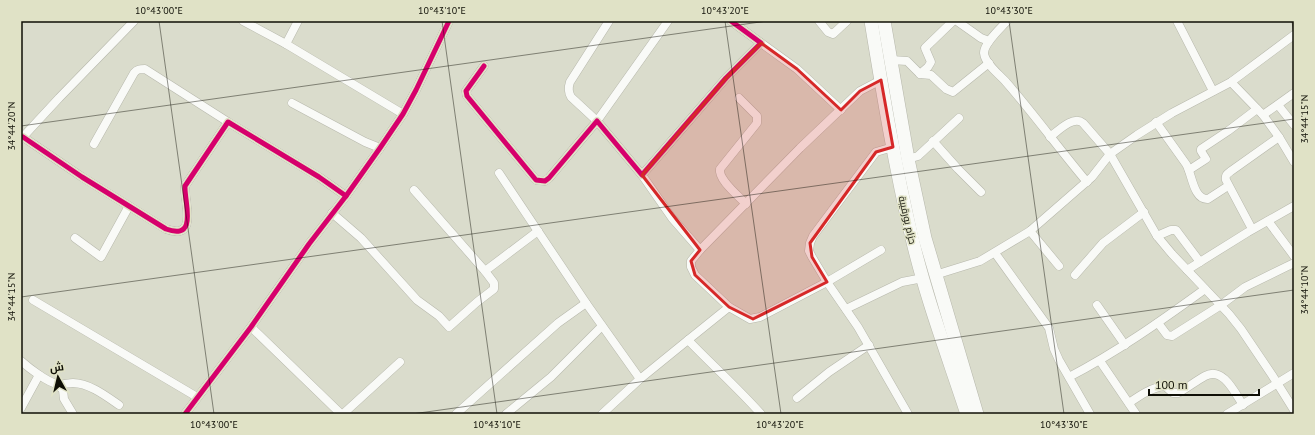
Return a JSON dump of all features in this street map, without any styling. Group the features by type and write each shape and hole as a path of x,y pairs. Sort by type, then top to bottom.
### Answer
{"highway":[{"name":"حزام بورقيبة","path":"872,21 903,202 929,277 956,364 967,414"},
{"name":"حزام بورقيبة","path":"884,21 908,159 923,231 929,277"},
{"name":"حزام بورقيبة","path":"956,364 977,414"},
{"path":"956,364 958,414"},
{"path":"956,364 984,414"}],"street":[{"path":"134,21 23,134 82,177 166,229 172,231 179,230 184,227 188,219 184,186 228,122"},
{"path":"243,21 286,44 403,114"},
{"path":"286,44 298,21"},
{"path":"185,414 250,327 308,244 346,196 403,114 449,21"},
{"path":"609,21 570,82 568,92 571,97 597,121 642,175 672,218 700,250"},
{"path":"484,66 466,91 467,96 536,180 545,181 550,178 597,121 668,21"},
{"path":"731,21 797,69 841,110"},
{"path":"819,21 828,32 833,34 847,21"},
{"path":"920,74 931,62 925,48 953,21"},
{"path":"957,21 981,38 989,41"},
{"path":"1007,21 989,41 985,48 984,52 989,63 1086,182"},
{"path":"1177,21 1213,91"},
{"path":"846,309 902,282 929,277 970,265 994,253 1030,231 1097,172 1110,154 1156,122 1231,82 1292,39"},
{"path":"642,175 726,78 761,43"},
{"path":"891,60 907,61 920,74 931,75 946,89 953,92 989,63"},
{"path":"94,144 136,70 145,69 228,122 319,177 346,196"},
{"path":"881,80 860,91 800,148 691,261 692,271 698,279 729,307 746,318 756,319 827,282 881,250"},
{"path":"1231,82 1263,116 1279,137 1294,162"},
{"path":"1263,116 1294,93"},
{"path":"739,98 757,116 757,123 720,169 720,173 722,180 746,204"},
{"path":"292,103 365,142 380,148"},
{"path":"1278,105 1294,125"},
{"path":"1189,170 1206,159 1201,151 1202,149 1257,109"},
{"path":"908,159 918,156 959,118"},
{"path":"1050,137 1073,121 1079,120 1083,123 1110,154 1157,236 1221,305 1241,329 1294,410"},
{"path":"1156,122 1186,164 1192,182 1201,197 1208,199 1228,186"},
{"path":"1252,229 1228,186 1226,175 1279,137"},
{"path":"933,141 958,170 982,192"},
{"path":"893,147 876,152 813,236 809,251 827,282 869,345 908,414"},
{"path":"499,173 586,303 640,379"},
{"path":"332,213 374,250 417,300 439,316 449,327 477,302 494,290 494,283 486,271 414,190"},
{"path":"75,238 101,257 129,206"},
{"path":"1187,270 1252,229 1294,206"},
{"path":"1075,275 1103,243 1144,212"},
{"path":"1268,220 1294,256"},
{"path":"1157,236 1171,230 1176,230 1200,262"},
{"path":"486,271 538,231"},
{"path":"1030,231 1059,266"},
{"path":"994,253 1049,328 1054,349 1090,414"},
{"path":"1158,323 1167,336 1172,336 1221,305 1245,287 1294,263"},
{"path":"1069,377 1100,361 1125,345 1158,323 1205,288"},
{"path":"33,300 198,397"},
{"path":"456,414 558,323 586,303"},
{"path":"1096,305 1125,345"},
{"path":"602,414 640,379 729,307"},
{"path":"506,414 551,377 602,326"},
{"path":"250,327 342,414 400,362"},
{"path":"688,340 762,414"},
{"path":"797,398 833,369 869,345"},
{"path":"21,361 39,375 57,384 63,390 64,399 73,414"},
{"path":"1100,361 1136,414"},
{"path":"1129,403 1161,386 1165,386 1173,393 1178,393 1206,376 1218,374 1226,381 1243,405"},
{"path":"1227,414 1294,374"},
{"path":"21,408 39,375"},
{"path":"57,384 81,384 97,390 119,405"}],"highlighted area":[{"path":"761,43 797,69 841,110 860,91 881,80 893,147 876,152 810,243 812,257 827,282 753,319 729,307 695,275 691,261 700,250 642,175 726,78"}],"cycle path":[{"path":"185,414 251,327 309,244 346,196 403,114 449,21"},
{"path":"484,66 466,91 467,96 536,180 545,181 549,178 597,121 642,175 726,78 761,43 731,21"},
{"path":"23,137 82,177 166,229 176,231 183,230 188,218 185,186 228,122 319,177 346,196"}]}
